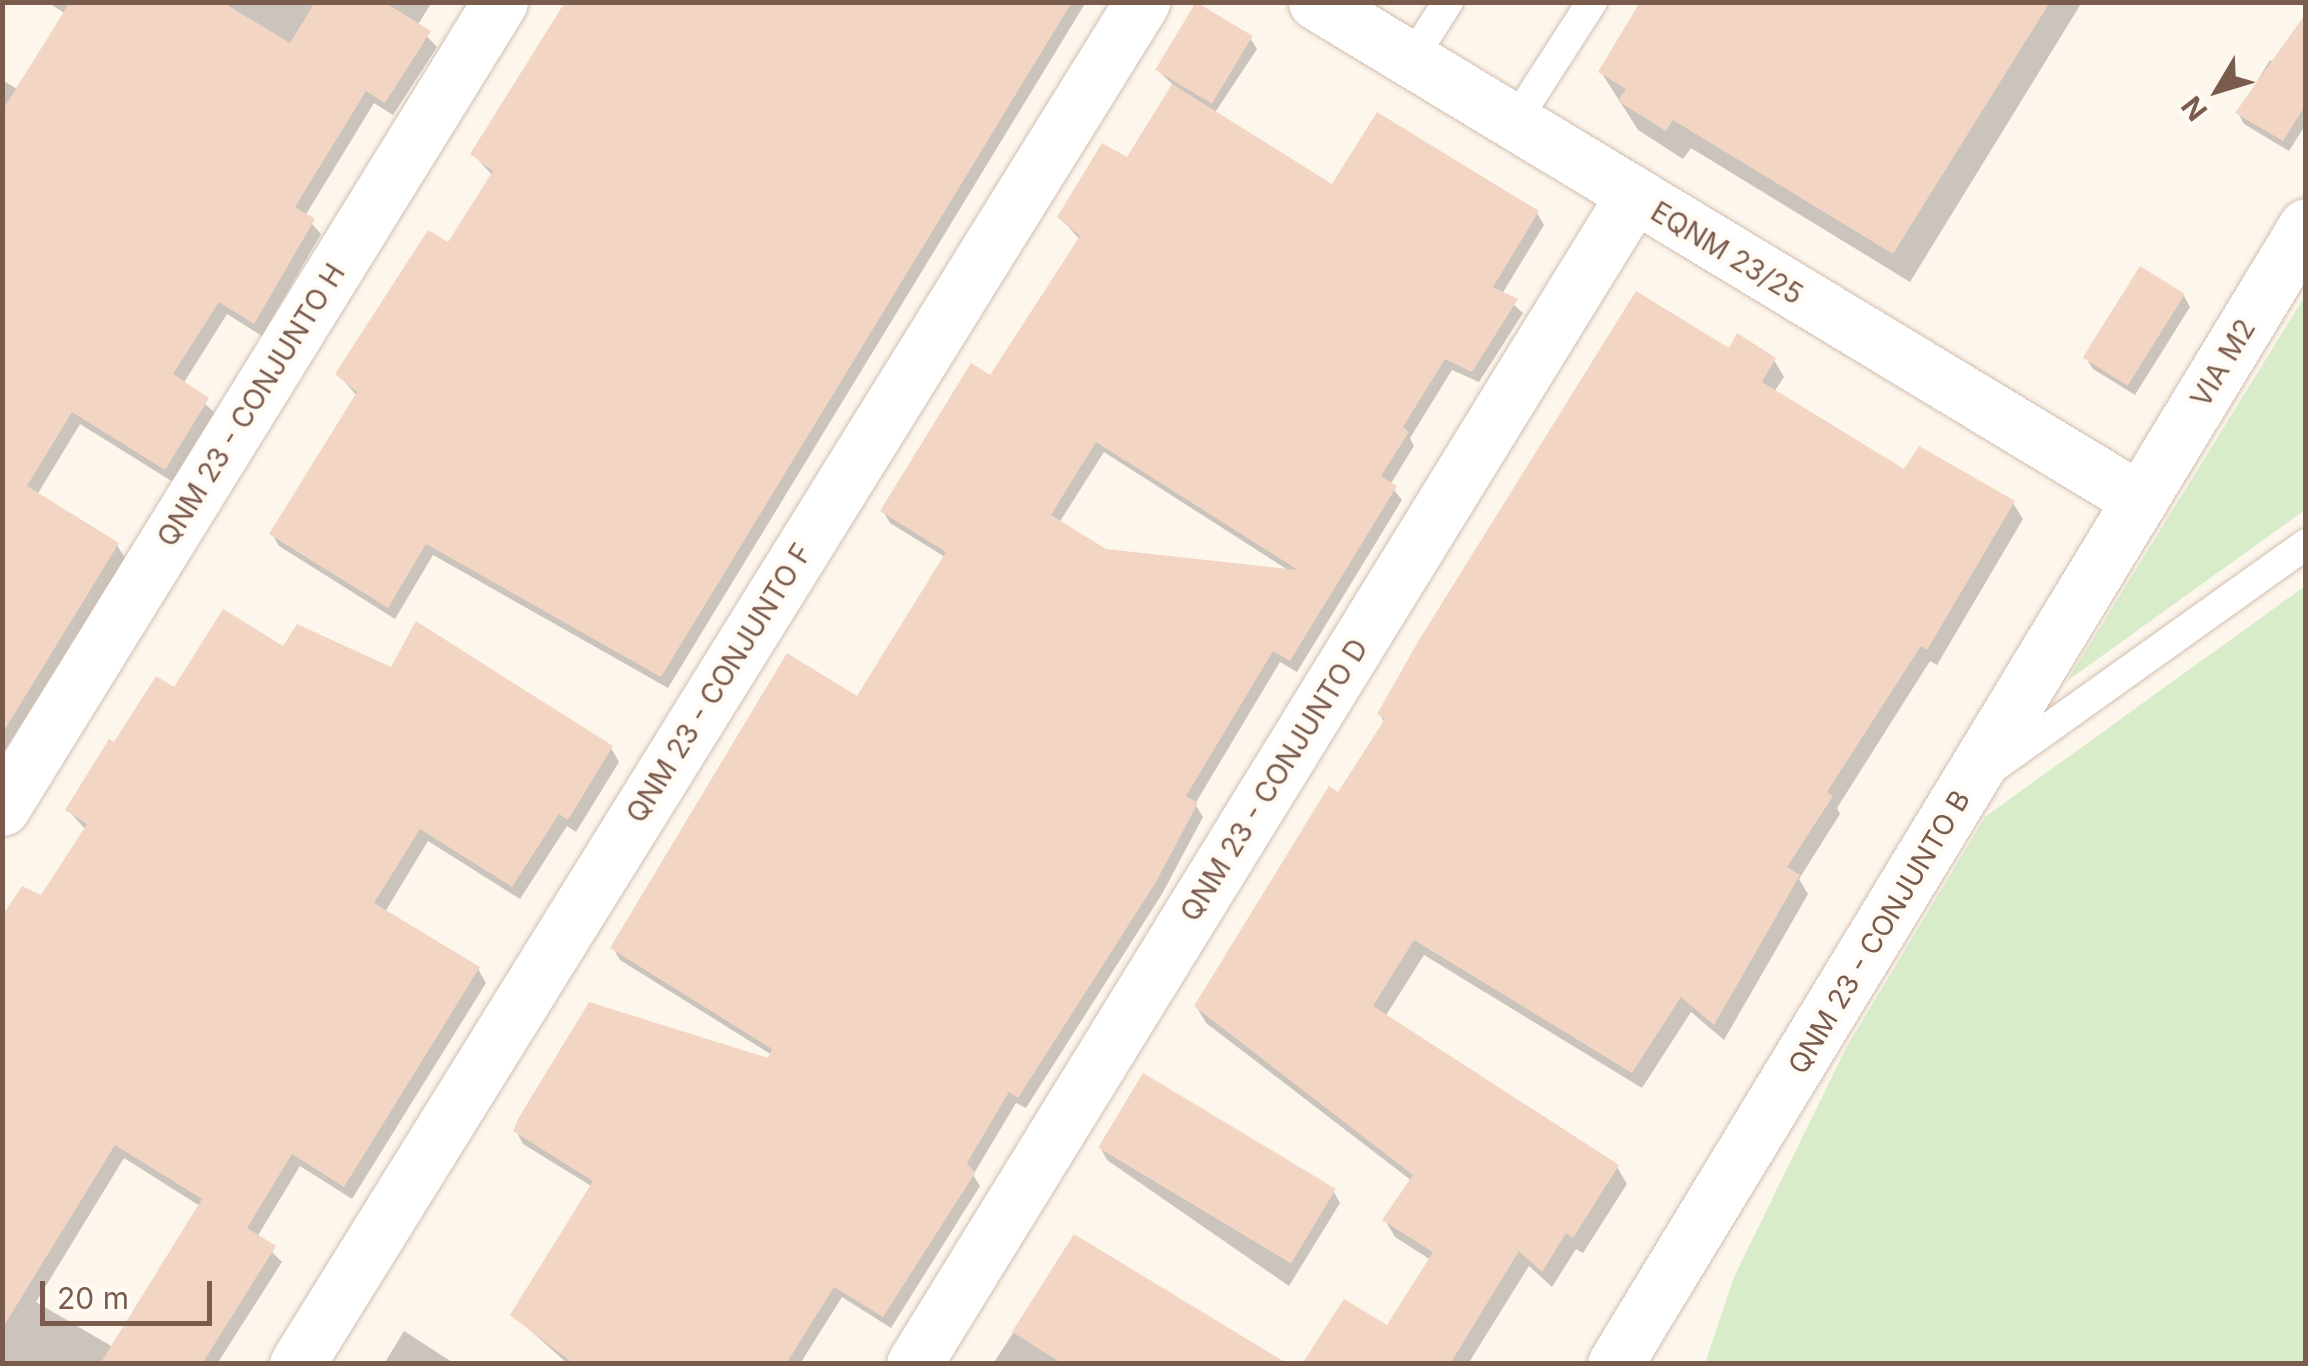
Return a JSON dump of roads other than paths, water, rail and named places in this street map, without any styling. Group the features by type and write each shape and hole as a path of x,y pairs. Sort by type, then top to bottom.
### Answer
{"street":[{"name":"QNM 23 - CONJUNTO H","path":"2,808 500,2"},
{"name":"QNM 23 - CONJUNTO F","path":"297,1364 1142,2"},
{"name":"EQNM 23/25","path":"1316,2 2140,500"},
{"name":"QNM 23 - CONJUNTO D","path":"914,1364 1633,196"},
{"name":"VIA M2","path":"2140,500 2306,226"},
{"name":"QNM 23 - CONJUNTO B","path":"1615,1364 2140,500"},
{"path":"1663,1364 1689,1246"}],"lane":[{"path":"1410,60 1448,2"},
{"path":"1514,123 1592,2"},
{"path":"1966,787 2306,544"}]}
